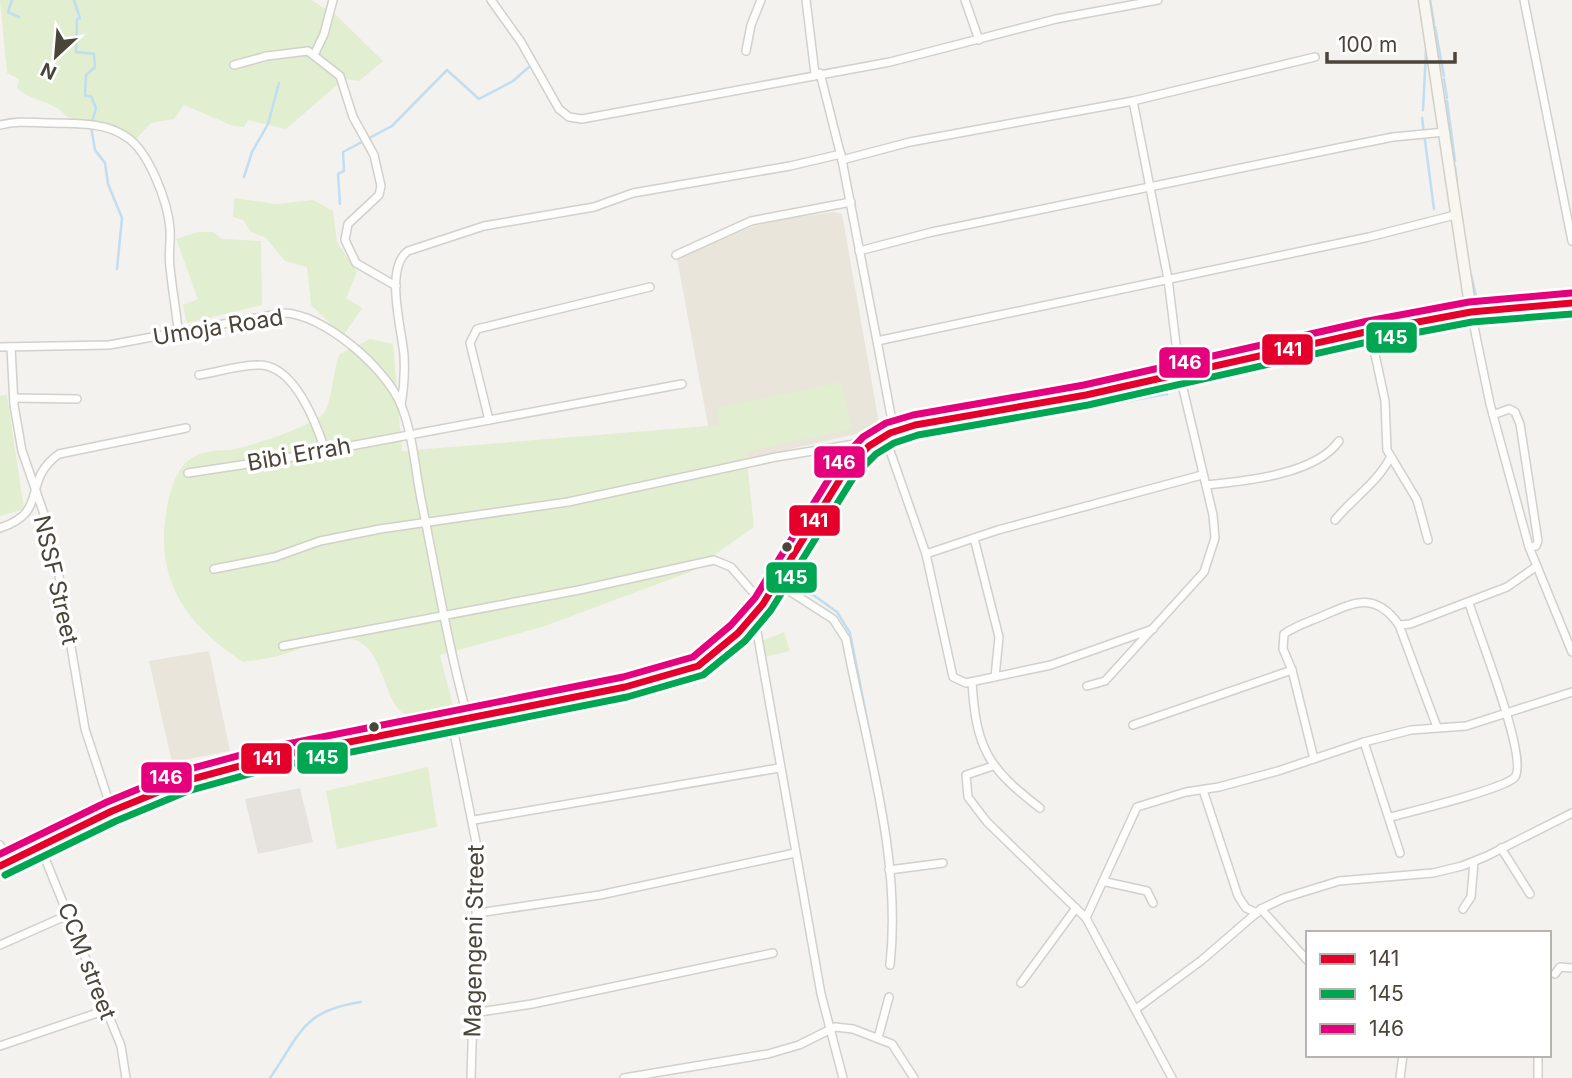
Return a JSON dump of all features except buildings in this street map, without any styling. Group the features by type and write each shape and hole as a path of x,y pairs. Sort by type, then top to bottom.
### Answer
{"main road":[{"path":"1424,0 1471,312"},
{"path":"4,864 112,811 184,781 269,758 579,697 686,671 718,651 754,615 777,583 847,468 869,446 890,433 915,425 1180,376 1370,331 1471,312 1572,303"}],"street":[{"path":"315,53 324,34 333,0"},
{"path":"491,0 521,42 553,100 569,117 592,118 890,62 1056,19 1158,0"},
{"path":"746,51 751,25 761,0"},
{"path":"806,0 818,74 842,157 892,421 888,445 926,554 951,673 959,681 972,682 1051,666 1153,629"},
{"path":"965,0 979,40"},
{"path":"1524,0 1572,240"},
{"path":"234,65 286,52 315,53 340,76 353,117 369,144 381,191 348,224 345,240 356,263 396,286"},
{"path":"468,719 442,615 409,434 401,405 405,374 396,286 403,255 462,232 524,218 594,207 633,193 842,157 1133,101 1315,57"},
{"path":"1087,685 1105,681 1204,572 1212,556 1215,538 1206,485 1180,376 1168,279 1133,101"},
{"path":"0,125 20,120 77,122 123,134 138,147 147,159 164,198 170,230 168,252 178,330"},
{"path":"859,251 932,232 1393,137 1445,132"},
{"path":"676,255 751,220 851,202"},
{"path":"877,341 1370,237 1455,215"},
{"path":"489,420 470,343 477,330 650,287"},
{"path":"1471,312 1493,415 1529,547 1572,652"},
{"name":"Umoja Road","path":"0,347 109,345 178,330 283,313 303,316 333,333 374,367 401,405"},
{"path":"1370,331 1385,401 1387,450 1418,500 1428,540"},
{"name":"NSSF Street","path":"11,347 14,398 22,451 33,489 44,514 59,576 85,729 112,811"},
{"path":"199,375 258,365 275,371 306,400 325,450"},
{"name":"Bibi Errah","path":"188,474 682,384"},
{"path":"14,398 77,399"},
{"path":"1493,415 1509,409 1516,412 1520,424 1538,541 1536,546 1529,547"},
{"path":"0,527 19,522 28,514 33,489 47,466 59,454 186,428"},
{"path":"1206,485 1273,476 1325,456 1339,441"},
{"path":"214,569 275,556 320,541 568,502 776,457 855,444 869,446"},
{"path":"1335,520 1355,496 1380,477 1390,458"},
{"path":"926,554 974,538 1202,475"},
{"path":"974,538 999,637 995,677"},
{"path":"283,646 714,560 731,567 763,604"},
{"path":"1399,625 1420,621 1507,587 1536,566"},
{"path":"777,583 833,619 846,639 880,806 889,870 894,909 890,965"},
{"path":"1314,759 1292,670 1283,649 1284,634 1358,602 1386,608 1399,625 1437,727"},
{"path":"1391,817 1452,800 1514,778 1520,767 1506,713 1469,603"},
{"path":"754,615 821,994 843,1078"},
{"path":"1133,725 1292,670"},
{"path":"972,682 974,717 984,750 993,766 1040,808"},
{"path":"1086,918 1106,882 1133,811 1138,807 1314,759 1364,742 1437,727 1450,729 1466,726 1572,692"},
{"name":"Magengeni Street","path":"452,723 474,820 478,852 471,1078"},
{"path":"1364,742 1391,817 1400,853"},
{"path":"993,766 966,775 968,797 987,822 1086,918 1172,1078"},
{"path":"474,820 779,768"},
{"path":"1203,790 1238,896 1246,908 1259,911 1306,959"},
{"path":"1136,1009 1202,960 1259,911 1297,893 1339,881 1433,873 1474,862 1572,813"},
{"path":"0,845 4,864"},
{"name":"CCM street","path":"40,846 70,914 121,1046 126,1078"},
{"path":"1501,848 1530,894"},
{"path":"478,913 600,895 794,853"},
{"path":"1463,909 1471,897 1474,862"},
{"path":"889,870 943,863"},
{"path":"1106,882 1147,891 1153,903"},
{"path":"1021,984 1076,908"},
{"path":"0,945 70,914"},
{"path":"473,1013 532,1004 773,953"},
{"path":"1555,974 1560,967 1572,968"},
{"path":"878,1038 889,996"},
{"path":"0,1046 106,1010"},
{"path":"624,1078 768,1054 799,1045 831,1028 853,1029 894,1046 914,1078"},
{"path":"1400,1078 1403,1057"},
{"path":"1538,1057 1538,1078"}],"shaded area":[{"path":"834,212 842,214 879,423 856,434 734,462 712,447 677,259 751,227"},
{"path":"209,651 230,751 172,762 149,661"},
{"path":"300,788 313,842 258,854 245,799"}],"green space":[{"path":"0,0 311,0 337,16 383,61 359,81 344,79 286,129 248,120 244,127 233,126 184,105 174,119 151,123 135,140 67,117 56,108 17,88 19,79 7,73"},
{"path":"234,198 276,204 313,200 333,211 337,242 357,272 346,298 362,308 343,336 311,305 307,267 285,261 266,238 251,232 243,220 233,217"},
{"path":"198,232 213,232 222,239 261,241 262,305 187,323 183,305 198,299 176,239"},
{"path":"370,339 393,344 402,451 720,425 717,408 841,382 852,429 746,452 754,527 690,572 542,627 440,655 454,710 449,715 412,716 399,709 393,700 371,653 363,644 352,639 326,639 280,655 243,662 222,647 190,615 178,597 165,556 167,507 174,481 184,464 199,454 251,445 316,419 323,414 329,403 340,354"},
{"path":"7,395 24,509 0,516 0,396"},
{"path":"784,632 790,651 765,657 762,641"},
{"path":"428,767 437,827 337,849 326,791"}],"waterway":[{"path":"12,0 8,12 19,17"},
{"path":"74,0 80,18 77,19 76,52 94,54 95,67 86,75 85,96 91,96 96,108 91,126 95,150 105,163 108,184 122,218 117,269"},
{"path":"1430,0 1434,24"},
{"path":"1435,27 1444,76"},
{"path":"1423,110 1426,51"},
{"path":"340,204 338,174 344,171 343,152 392,126 447,70 479,99 513,81 529,67"},
{"path":"1444,79 1447,98"},
{"path":"244,177 252,152 268,124 279,83"},
{"path":"1447,101 1455,161"},
{"path":"1422,118 1434,209"},
{"path":"1455,167 1457,183"},
{"path":"1471,275 1476,296 1491,298 1530,294"},
{"path":"1538,293 1572,289"},
{"path":"1378,317 1446,305 1460,299"},
{"path":"1480,323 1523,321 1572,312"},
{"path":"1343,329 1376,317"},
{"path":"1432,326 1463,324"},
{"path":"1374,336 1414,329"},
{"path":"1278,342 1322,334"},
{"path":"1244,371 1361,339"},
{"path":"1245,348 1268,344"},
{"path":"1220,354 1237,350"},
{"path":"1189,358 1209,356"},
{"path":"1071,385 1172,363"},
{"path":"1194,386 1224,376"},
{"path":"1035,393 1057,388"},
{"path":"892,443 1167,394"},
{"path":"1006,399 1022,395"},
{"path":"983,402 994,401"},
{"path":"961,407 974,404"},
{"path":"928,414 951,410"},
{"path":"896,420 922,415"},
{"path":"859,440 889,422"},
{"path":"764,574 819,490 851,448"},
{"path":"786,581 853,473 882,448"},
{"path":"788,577 837,612 850,633 885,811"},
{"path":"757,620 780,591"},
{"path":"702,668 752,625"},
{"path":"455,731 664,684 686,675"},
{"path":"278,771 436,735"},
{"path":"52,849 159,802 265,774"},
{"path":"0,874 35,858"},
{"path":"270,1078 305,1026 314,1018 326,1011 361,1002"}],"transit line":[{"name":"146","path":"0,854 107,802 182,771 267,748 623,677 693,657 731,625 755,598 840,461 863,437 886,423 913,415 1084,385 1368,321 1469,302 1571,293"},
{"name":"141","path":"0,866 112,811 185,781 269,758 625,687 698,666 738,633 763,604 847,468 869,446 890,433 915,425 1086,395 1370,331 1471,312 1572,303"},
{"name":"145","path":"5,875 116,821 188,791 271,768 627,697 703,675 745,641 771,610 855,475 876,454 894,443 918,435 1088,405 1372,341 1472,322 1572,314"}]}
